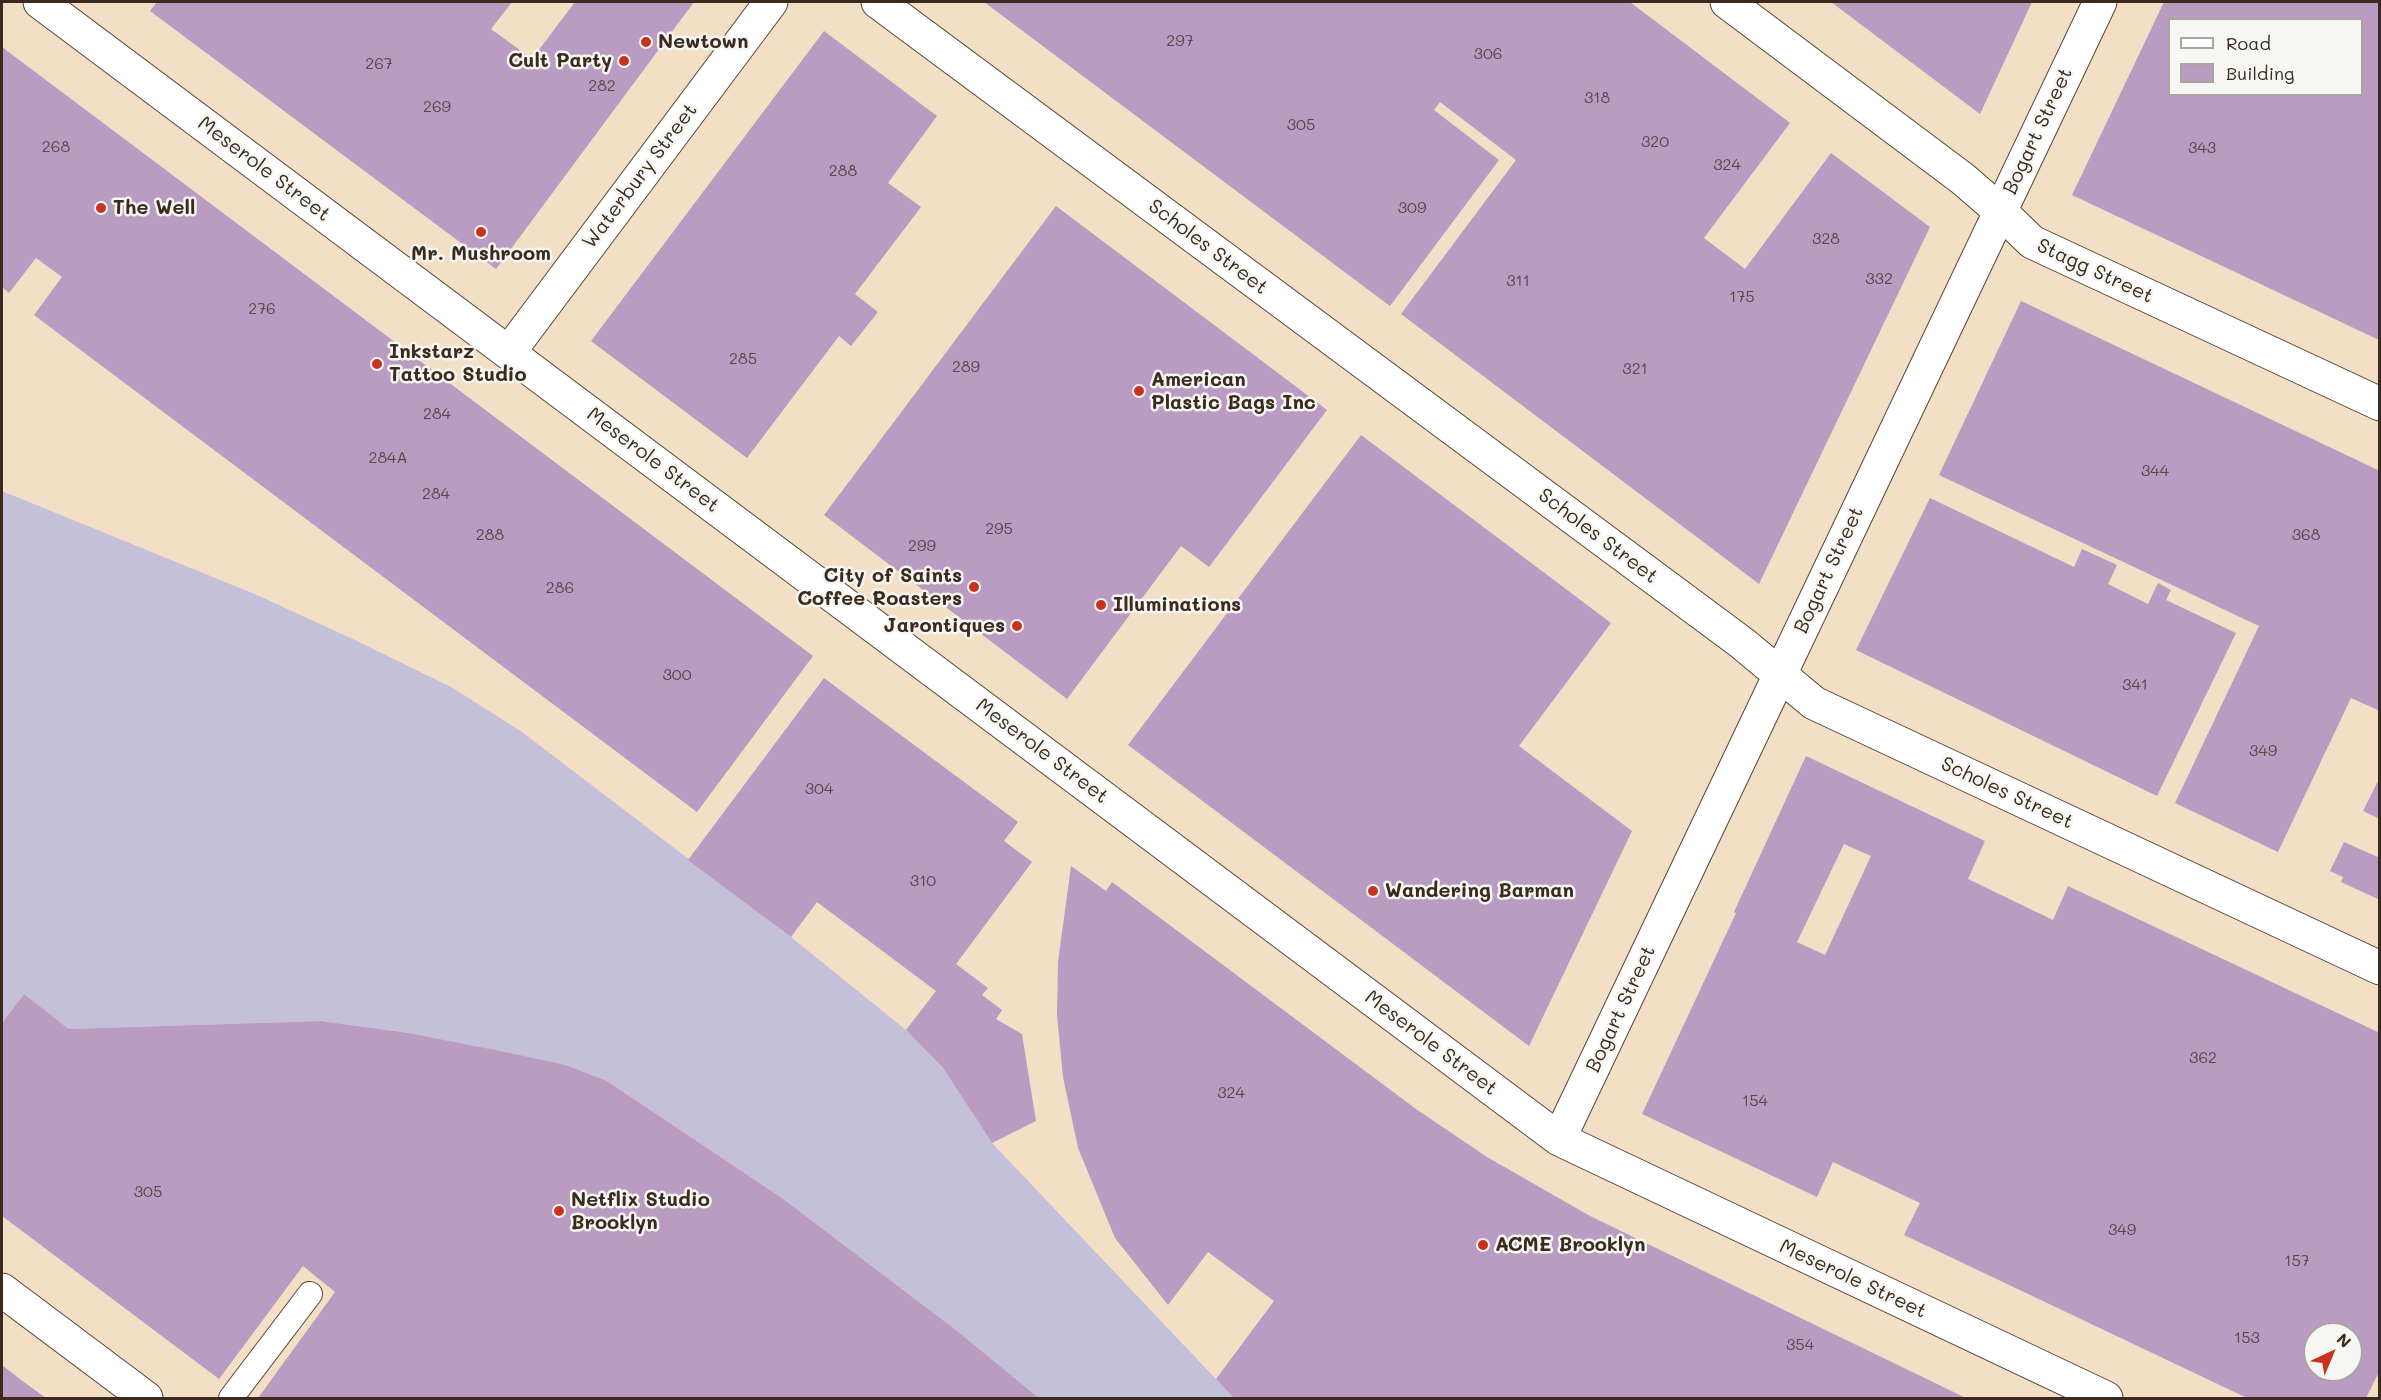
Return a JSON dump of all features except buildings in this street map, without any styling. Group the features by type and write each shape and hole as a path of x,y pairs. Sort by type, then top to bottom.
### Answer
{"street":[{"name":"Waterbury Street","path":"509,352 771,2"},
{"name":"Scholes Street","path":"878,2 1742,643 1814,703 2379,968"},
{"name":"Stagg Street","path":"1727,2 1963,179 2032,242 2379,404"},
{"name":"Bogart Street","path":"1559,1139 2100,2"},
{"name":"Meserole Street","path":"46,3 1559,1139 2106,1398"},
{"path":"2,1290 146,1398"}],"lane":[{"path":"231,1398 310,1294"}],"shaded area":[{"path":"2,491 257,595 357,641 453,688 522,732 791,937 906,1030 943,1068 992,1143 1234,1398 1039,1398 956,1330 782,1198 607,1081 566,1065 409,1033 321,1021 69,1029 24,994 2,1023"}],"place":[{"name":"Newtown","path":"646,42"},
{"name":"Cult Party","path":"624,61"},
{"name":"The Well","path":"101,208"},
{"name":"Mr. Mushroom","path":"481,232"},
{"name":"Inkstarz Tattoo Studio","path":"377,364"},
{"name":"American Plastic Bags Inc","path":"1139,391"},
{"name":"City of Saints Coffee Roasters","path":"974,587"},
{"name":"Illuminations","path":"1101,605"},
{"name":"Jarontiques","path":"1017,626"},
{"name":"Wandering Barman","path":"1373,891"},
{"name":"Netflix Studio Brooklyn","path":"559,1211"},
{"name":"ACME Brooklyn","path":"1483,1245"}]}
